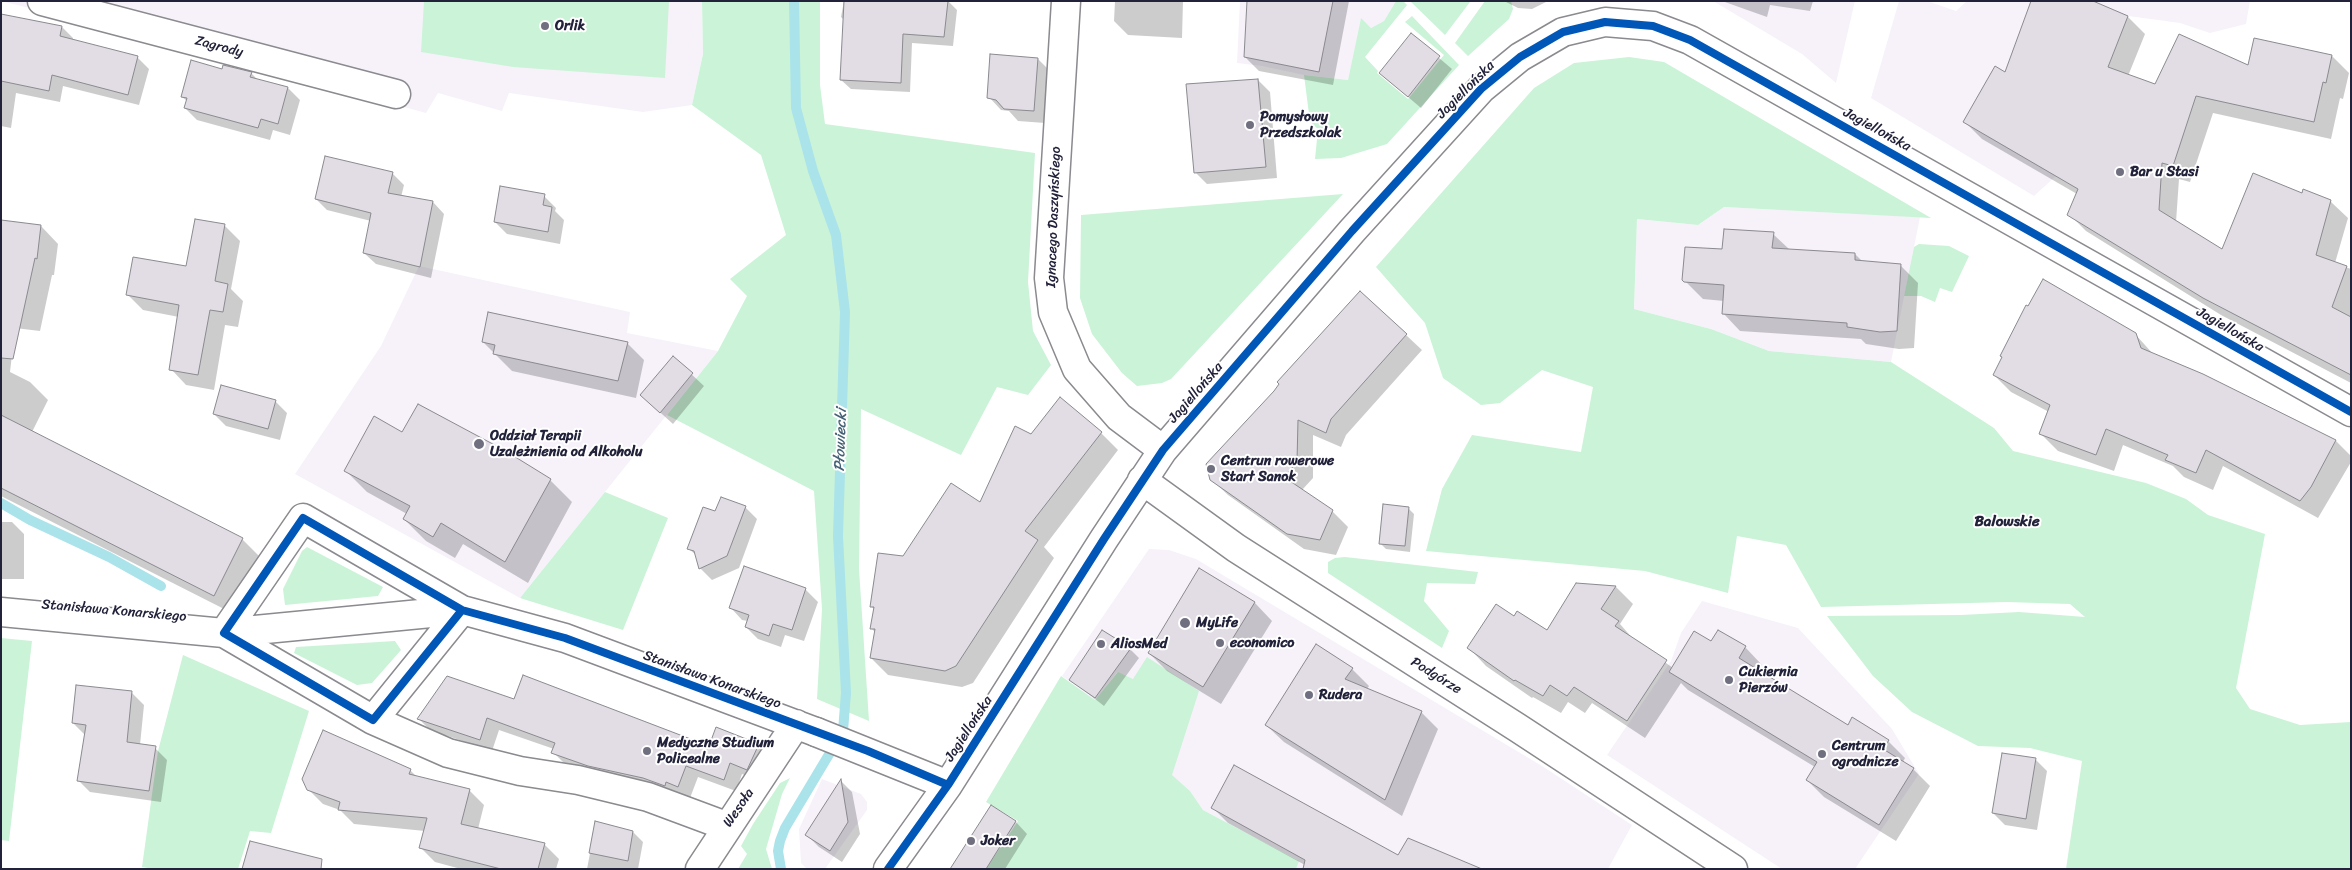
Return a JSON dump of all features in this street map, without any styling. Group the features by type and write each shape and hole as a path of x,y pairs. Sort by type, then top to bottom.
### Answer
{"street":[{"name":"Zagrody","path":"42,1 396,94"},
{"name":"Ignacego Daszyńskiego","path":"1066,1 1049,278 1053,312 1077,369 1110,409 1163,450"},
{"name":"Jagiellońska","path":"888,869 948,785 1163,450 1363,218 1481,88 1520,57 1563,32 1605,22 1653,26 1690,40 2351,412"},
{"name":"Podgórze","path":"1142,480 1236,548 1518,728 1733,869"},
{"name":"Stanisława Konarskiego","path":"224,634 303,518 462,610 565,638 868,751 948,785"},
{"name":"Stanisława Konarskiego","path":"1,612 224,634 462,610"},
{"path":"373,720 462,610"},
{"name":"Stanisława Konarskiego","path":"224,634 373,720 448,753 520,771 578,780 648,797 726,826"},
{"name":"Wesoła","path":"700,869 726,826 806,728"}],"shaded area":[{"path":"1,1 702,1 703,54 692,105 643,112 509,93 502,111 438,93 426,113 170,43"},
{"path":"1240,1 1396,1 1384,21 1371,28 1361,19 1348,80 1304,75 1237,63"},
{"path":"1713,1 1855,1 1836,83 1802,54"},
{"path":"1899,1 1927,1 1956,11 1967,1 2250,1 2246,24 2210,33 2180,23 2128,16 2104,76 2056,176 2034,196 1871,98"},
{"path":"1724,207 1920,217 1891,362 1769,351 1711,329 1634,309 1637,219 1698,225"},
{"name":"Oddział Terapii Uzależnienia od Alkoholu","path":"419,266 630,312 627,333 718,351 520,598 295,474 381,346"},
{"path":"1149,549 1169,550 1196,559 1542,766 1632,825 1608,869 1296,869 1298,860 1203,810 1190,791 1171,775 1133,679 1117,672 1095,700 1062,676"},
{"path":"1702,601 1798,628 1892,729 1919,774 1855,869 1782,869 1607,755 1671,661 1681,633"},
{"path":"822,779 861,794 867,802 867,810 825,869 807,869 801,863 799,829"}],"green space":[{"name":"Orlik","path":"424,1 669,1 665,78 513,67 421,52"},
{"path":"702,1 820,1 820,85 825,124 1035,153 1028,282 1033,331 1051,365 1028,395 997,387 961,455 861,409 859,569 869,721 817,699 822,609 814,491 667,415 718,351 747,296 730,279 786,235 761,155 692,105 703,54"},
{"path":"1396,1 1403,1 1407,5 1365,57 1378,71 1377,73 1408,99 1444,55 1405,22 1412,16 1459,65 1387,144 1341,158 1315,159 1318,129 1310,122 1304,75 1348,80 1361,18 1371,28 1384,21"},
{"path":"1410,1 1470,1 1470,2 1445,35"},
{"path":"1485,1 1511,1 1513,9 1509,19 1468,56 1455,43"},
{"path":"1629,57 1664,62 1931,218 1724,207 1698,225 1637,219 1634,309 1711,329 1769,351 1891,362 1994,428 2013,451 2146,483 2186,499 2208,515 2265,534 2236,688 2250,709 2300,725 2351,722 2351,869 2066,869 2082,761 2030,748 1978,746 1912,712 1873,676 1827,616 1961,615 2019,612 2085,617 2070,604 2007,602 1821,607 1786,545 1737,536 1728,593 1645,571 1426,551 1442,489 1472,435 1581,452 1593,387 1542,370 1500,403 1481,405 1443,378 1425,323 1376,267 1534,88 1574,63"},
{"path":"1343,194 1171,379 1162,383 1137,386 1122,373 1092,334 1080,298 1081,215"},
{"path":"1919,244 1949,246 1969,256 1952,292 1940,288 1935,302 1921,296 1904,296 1914,247"},
{"path":"605,492 668,518 623,630 520,598"},
{"path":"307,547 383,587 378,596 285,605 283,589 302,551"},
{"path":"1345,557 1478,572 1475,584 1427,583 1424,601 1449,631 1442,648 1328,573 1328,562 1335,558"},
{"path":"1,638 32,641 9,841 1,840"},
{"path":"395,641 401,650 372,683 357,685 294,653 296,647"},
{"path":"183,655 309,711 271,833 250,831 238,869 154,869 142,867 158,751"},
{"path":"1147,657 1199,691 1172,775 1190,791 1203,810 1299,861 1296,869 986,869 1018,821 986,802 1061,676 1095,700 1118,672 1133,679"},
{"path":"790,778 782,794 766,849 772,869 738,869 747,854 741,846 753,824 780,783"}],"building":[{"path":"844,1 948,1 944,37 903,34 901,83 840,80"},
{"path":"1247,1 1333,1 1319,72 1244,57"},
{"path":"2031,1 2093,1 2128,16 2108,67 2155,84 2179,34 2248,65 2254,38 2332,55 2326,83 2323,82 2314,122 2196,96 2173,166 2162,163 2159,210 2222,249 2253,173 2302,193 2303,189 2331,200 2316,255 2347,266 2332,307 2351,317 2351,375 2203,298 2067,215 2078,189 1963,122 1995,66 2005,72"},
{"path":"1,14 62,26 60,36 138,56 128,95 52,75 49,91 1,81"},
{"path":"1411,33 1440,56 1408,97 1379,73"},
{"path":"990,54 1038,58 1034,111 1004,109 996,100 987,98"},
{"path":"191,60 222,69 223,65 252,72 250,77 288,87 278,124 261,119 258,128 184,108 187,98 181,97"},
{"path":"1258,79 1266,167 1194,173 1186,84"},
{"path":"325,156 393,172 388,193 433,201 420,267 363,253 371,213 315,199"},
{"path":"500,186 545,194 543,205 552,207 548,232 494,222"},
{"path":"195,219 225,224 215,281 228,284 223,312 210,310 198,375 169,370 179,305 126,295 133,257 186,266"},
{"path":"1,220 41,225 37,259 35,258 13,359 1,358"},
{"path":"1724,229 1774,232 1772,248 1855,253 1855,260 1901,264 1897,331 1880,332 1847,327 1847,323 1722,314 1724,285 1684,282 1682,280 1685,247 1722,249"},
{"path":"2043,279 2136,333 2141,348 2203,374 2336,440 2311,487 2300,501 2206,450 2196,473 2165,460 2168,455 2106,429 2096,455 2039,434 2050,405 1993,375 2002,357 2000,356 2026,305 2028,306"},
{"path":"1360,291 1407,334 1331,419 1326,433 1298,420 1297,462 1284,477 1333,510 1320,540 1287,534 1210,480 1206,464 1274,391 1279,384 1277,382"},
{"path":"488,312 628,342 618,381 493,354 495,345 482,342"},
{"path":"673,356 693,373 660,413 640,395"},
{"path":"221,385 276,400 268,429 213,414"},
{"path":"1060,397 1102,432 1025,531 1038,540 956,666 945,671 870,658 875,629 870,629 874,607 870,607 878,553 903,556 951,483 980,502 1015,426 1031,434"},
{"path":"418,404 504,450 551,479 505,562 441,523 433,537 403,519 410,506 344,471 374,416 402,432"},
{"path":"1,415 243,538 214,596 1,488"},
{"path":"721,497 746,506 727,556 699,569 694,551 687,549 703,507 715,511"},
{"path":"1383,504 1409,507 1405,546 1379,544"},
{"path":"744,566 806,588 792,630 773,624 769,636 745,627 749,615 729,608"},
{"path":"1199,568 1255,602 1203,687 1148,653"},
{"path":"1576,583 1616,586 1601,609 1619,621 1615,626 1667,660 1627,721 1574,687 1567,696 1550,685 1543,696 1514,681 1467,648 1496,604 1514,616 1517,611 1547,630"},
{"path":"1102,630 1131,648 1095,698 1069,680"},
{"path":"1718,630 1746,646 1739,658 1848,725 1852,717 1889,740 1883,749 1914,768 1879,825 1806,780 1817,762 1669,672 1694,631 1711,641"},
{"path":"1316,644 1353,668 1345,679 1422,711 1385,800 1265,725"},
{"path":"523,675 709,746 716,727 759,744 747,770 730,763 724,780 686,766 678,787 666,782 665,786 643,778 588,766 551,753 555,743 487,718 480,740 417,719 447,676 514,699"},
{"path":"76,685 132,691 127,742 156,746 149,791 77,781 86,725 72,723"},
{"path":"323,730 411,769 409,774 470,789 461,824 545,843 538,869 501,869 419,848 427,818 338,810 340,802 307,790 302,779"},
{"path":"2002,753 2036,758 2026,819 1992,813"},
{"path":"1234,765 1398,855 1408,838 1482,869 1303,869 1305,860 1211,808"},
{"path":"841,779 848,822 830,851 805,835"},
{"path":"991,805 1016,821 986,869 950,869"},
{"path":"595,821 633,831 628,861 589,853"},
{"path":"250,841 322,859 321,869 242,869"}],"waterway":[{"name":"Płowiecki","path":"781,869 778,851 780,841 785,828 843,731 846,693 838,536 845,312 836,235 813,171 796,108 794,1"},
{"path":"1,503 30,520 109,557 161,586"}],"cycle path":[{"path":"888,869 948,785 1104,539 1163,450 1352,231 1481,89 1520,57 1563,32 1605,22 1653,26 1690,40 2351,412"},
{"path":"462,610 373,720 224,633 303,518 462,610 565,638 868,751 948,785"}],"place":[{"name":"Orlik","path":"545,26"},
{"name":"Pomysłowy Przedszkolak","path":"1250,125"},
{"name":"Bar u Stasi","path":"2120,172"},
{"name":"Oddział Terapii Uzależnienia od Alkoholu","path":"479,444"},
{"name":"Centrun rowerowe Start Sanok","path":"1211,469"},
{"name":"MyLife","path":"1185,623"},
{"name":"economico","path":"1220,643"},
{"name":"AliosMed","path":"1101,644"},
{"name":"Cukiernia Pierzów","path":"1729,680"},
{"name":"Rudera","path":"1309,695"},
{"name":"Medyczne Studium Policealne","path":"647,751"},
{"name":"Centrum ogrodnicze","path":"1822,754"},
{"name":"Joker","path":"971,841"}],"district":[{"name":"Balowskie","path":"2007,522"}]}
